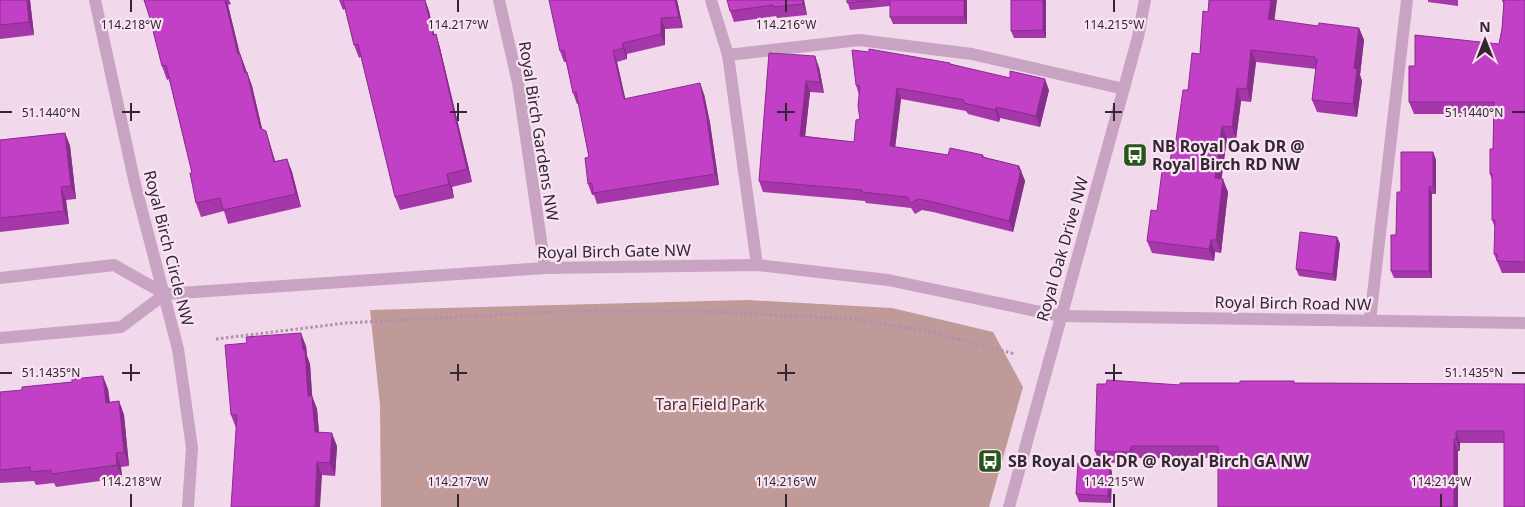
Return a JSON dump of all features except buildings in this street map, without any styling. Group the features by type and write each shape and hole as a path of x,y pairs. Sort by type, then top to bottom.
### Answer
{"street":[{"name":"Royal Birch Circle NW","path":"95,0 135,184 178,349 192,448 188,507"},
{"name":"Royal Birch Gardens NW","path":"498,0 518,84 545,268"},
{"path":"711,0 728,55 757,265"},
{"name":"Royal Oak Drive NW","path":"1009,507 1138,37 1145,0"},
{"path":"1370,320 1407,0"},
{"path":"728,55 858,40 972,54 1124,89"},
{"path":"0,278 114,265 165,294 121,327 0,338"},
{"name":"Royal Birch Gate NW","path":"165,294 545,268 757,265 888,280 1060,316"},
{"name":"Royal Birch Road NW","path":"1060,316 1525,323"}],"path":[{"path":"216,339 356,322 568,311 695,311 853,319 926,331 1016,354"}],"green space":[{"name":"Tara Field Park","path":"748,300 892,308 993,332 1023,387 989,507 381,507 380,405 370,310"}],"place":[{"name":"NB Royal Oak DR @ Royal Birch RD NW","path":"1135,155"},
{"name":"SB Royal Oak DR @ Royal Birch GA NW","path":"990,461"}]}
